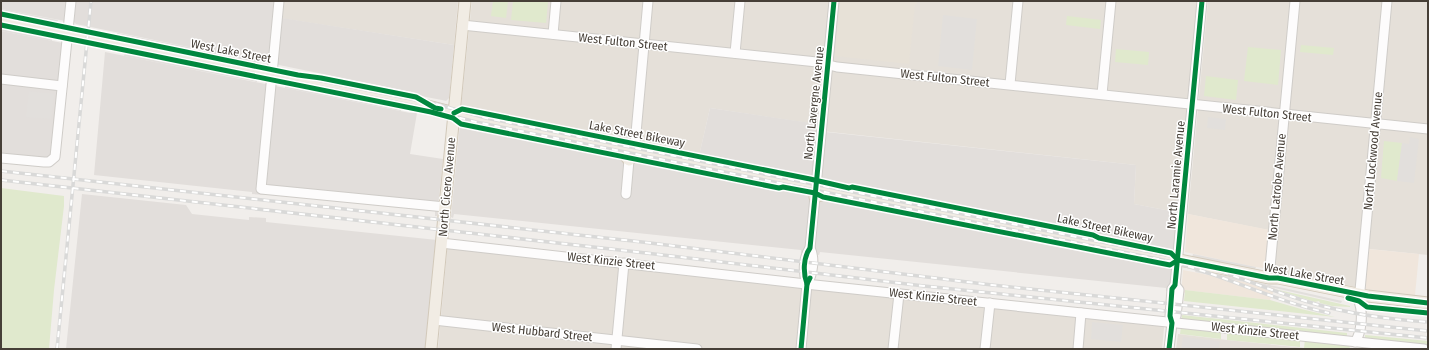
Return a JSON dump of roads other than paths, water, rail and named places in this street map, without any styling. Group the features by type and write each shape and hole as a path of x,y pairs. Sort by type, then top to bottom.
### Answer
{"main road":[{"name":"North Cicero Avenue","path":"431,349 465,1"},
{"name":"West Lake Street","path":"1,14 68,33"},
{"name":"West Lake Street","path":"1,20 436,108 454,116"},
{"name":"West Lake Street","path":"1,25 68,33"},
{"name":"West Lake Street","path":"271,74 431,112 478,119 619,148 632,155 816,187 1269,278 1278,278 1360,298 1428,303"},
{"path":"778,180 783,187 849,188 856,196"},
{"name":"West Lake Street","path":"1360,298 1367,303 1428,309"}],"street":[{"path":"1,158 44,162 53,160 56,153 71,1"},
{"path":"278,1 261,189 445,207"},
{"path":"553,34 556,1"},
{"path":"626,194 632,155 648,1"},
{"path":"735,53 740,1"},
{"name":"North Lavergne Avenue","path":"801,349 807,284 804,276 806,254 810,248 834,1"},
{"path":"1010,84 1018,1"},
{"path":"1102,94 1111,1"},
{"name":"North Laramie Avenue","path":"1169,349 1172,323 1170,316 1172,289 1175,285 1178,260 1202,1"},
{"name":"North Latrobe Avenue","path":"1269,278 1295,1"},
{"name":"North Lockwood Avenue","path":"1355,345 1353,336 1356,307 1360,298 1387,1"},
{"name":"West Fulton Street","path":"462,25 735,53 817,62 837,67 1010,84 1428,130"},
{"path":"1,79 62,86"},
{"name":"West Kinzie Street","path":"442,243 1172,323 1355,345 1424,349"},
{"path":"617,344 624,263"},
{"path":"893,349 899,294"},
{"path":"986,349 990,303"},
{"path":"1078,349 1081,313"},
{"name":"West Hubbard Street","path":"434,320 617,344 697,349"}],"railway":[{"path":"57,349 91,1"},
{"path":"1,16 436,104 486,118 1171,256 1187,260 1326,307 1376,317 1428,322"},
{"path":"1,23 415,106 476,122 1168,261 1188,266 1288,302 1329,313"},
{"path":"1,171 642,242 992,285 1428,331"},
{"path":"1,180 924,286 1428,338"}]}
